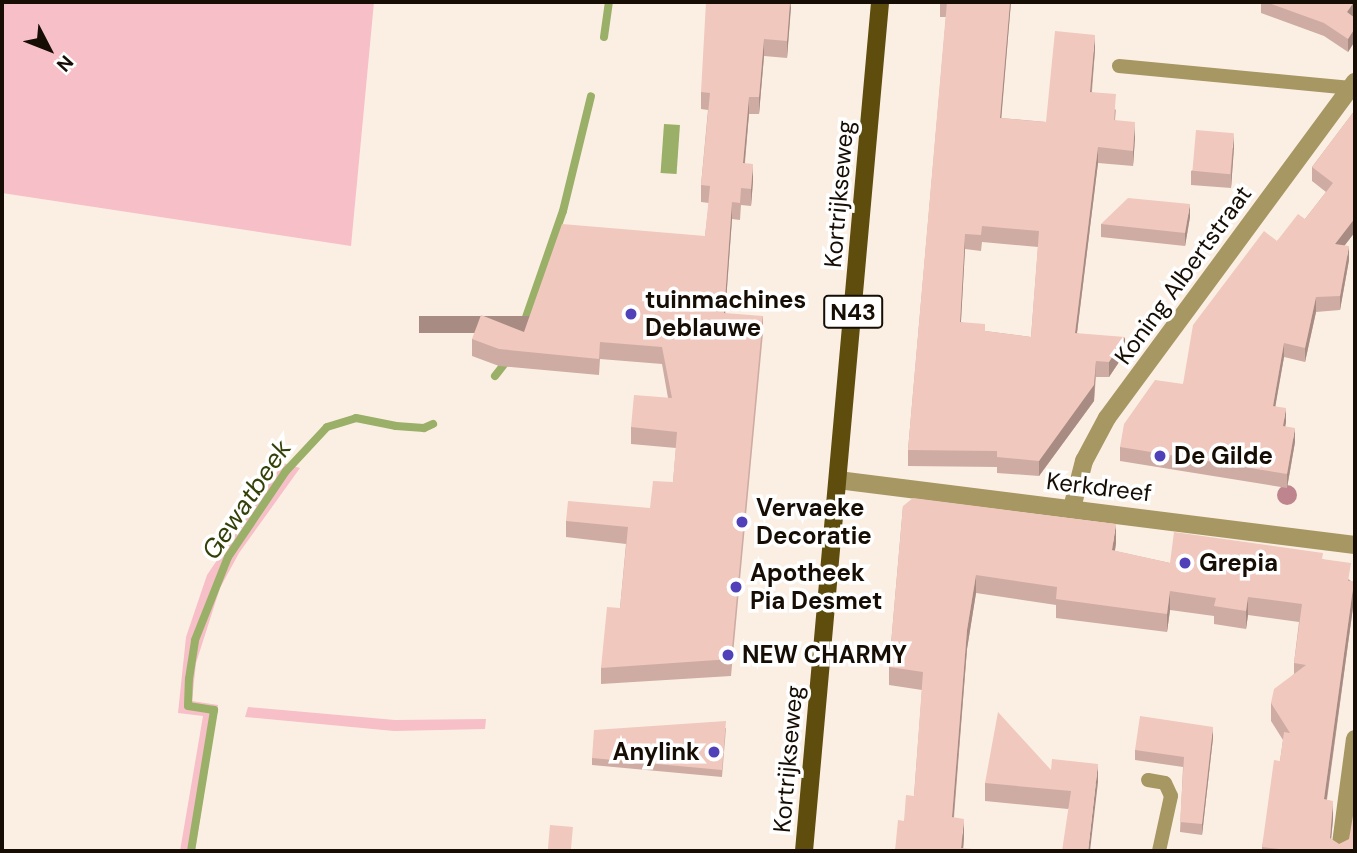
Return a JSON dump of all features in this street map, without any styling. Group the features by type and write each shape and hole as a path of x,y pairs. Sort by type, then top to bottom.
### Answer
{"main road":[{"name":"Kortrijkseweg","path":"804,851 880,2"}],"street":[{"name":"Koning Albertstraat","path":"1072,508 1084,461 1107,418 1353,85"},
{"name":"Kerkdreef","path":"838,480 1355,545"},
{"path":"1339,851 1355,739"}],"lane":[{"path":"1119,66 1353,85"},
{"path":"1148,780 1165,783 1171,796 1159,851"}],"shaded area":[{"path":"2,2 374,2 351,246 2,193"},
{"path":"664,124 680,125 677,174 661,173"},
{"path":"283,463 300,468 239,553 220,588 196,663 192,701 218,705 195,851 180,851 203,716 178,713 186,637 207,575"},
{"path":"248,707 395,720 486,719 485,729 394,731 245,717"}],"building":[{"path":"706,2 790,2 787,41 764,39 759,97 749,97 743,163 753,164 751,189 741,188 740,203 732,202 724,313 763,316 731,659 601,668 607,607 620,608 628,527 566,521 568,501 650,508 653,481 673,482 677,432 631,427 634,395 672,398 662,347 600,342 599,359 499,349 472,339 481,315 524,332 562,224 705,236 710,186 701,185 710,93 701,92"},
{"path":"947,2 1010,2 1000,118 1046,122 1055,31 1095,35 1090,92 1116,94 1114,120 1135,122 1133,151 1098,147 1075,333 1125,337 1109,362 1096,361 1094,385 1039,461 997,457 997,451 908,450","holes":["982,226 1039,231 1031,337 985,331 985,324 960,322 965,234 981,235"]},
{"path":"1266,2 1354,2 1347,12 1355,18 1355,28 1348,39 1324,23"},
{"path":"1355,110 1355,218 1335,244 1349,246 1340,296 1316,297 1305,348 1284,343 1273,406 1286,408 1283,426 1295,428 1287,474 1120,447 1124,424 1155,380 1183,384 1193,325 1264,231 1277,241 1298,214 1305,219 1333,183 1312,167"},
{"path":"1196,130 1234,133 1230,174 1192,171"},
{"path":"1128,198 1190,204 1185,233 1101,224"},
{"path":"913,498 1116,524 1112,550 1170,563 1174,532 1323,553 1322,559 1351,563 1348,581 1354,581 1324,799 1333,801 1330,838 1339,844 1349,839 1355,804 1355,851 1278,851 1279,849 1262,847 1274,760 1280,761 1284,732 1290,733 1271,703 1274,689 1306,665 1294,663 1302,604 1248,597 1246,611 1214,606 1216,598 1170,591 1167,614 1056,599 1057,587 976,575 967,630 952,817 964,819 961,848 997,851 895,851 898,820 904,821 906,795 914,796 923,672 889,667 903,506"},
{"path":"998,712 1051,770 1052,759 1098,764 1088,851 1062,851 1071,791 985,783"},
{"path":"1140,716 1213,727 1202,824 1180,822 1184,757 1135,750"},
{"path":"726,721 722,770 592,758 594,730"},
{"path":"550,825 573,827 571,851 548,850"}],"waterway":[{"name":"Gewatbeek","path":"604,37 609,2"},
{"name":"Gewatbeek","path":"525,320 563,211 591,96"},
{"name":"Gewatbeek","path":"495,376 509,358"},
{"name":"Gewatbeek","path":"191,851 214,710 188,706 189,679 195,640 228,557 286,471 327,427 356,418 396,426 424,428 433,424"}],"place":[{"name":"tuinmachines Deblauwe","path":"631,314"},
{"name":"De Gilde","path":"1160,456"},
{"name":"Vervaeke Decoratie","path":"742,522"},
{"name":"Grepia","path":"1185,563"},
{"name":"Apotheek Pia Desmet","path":"736,587"},
{"name":"NEW CHARMY","path":"728,655"},
{"name":"Anylink","path":"714,752"}]}
